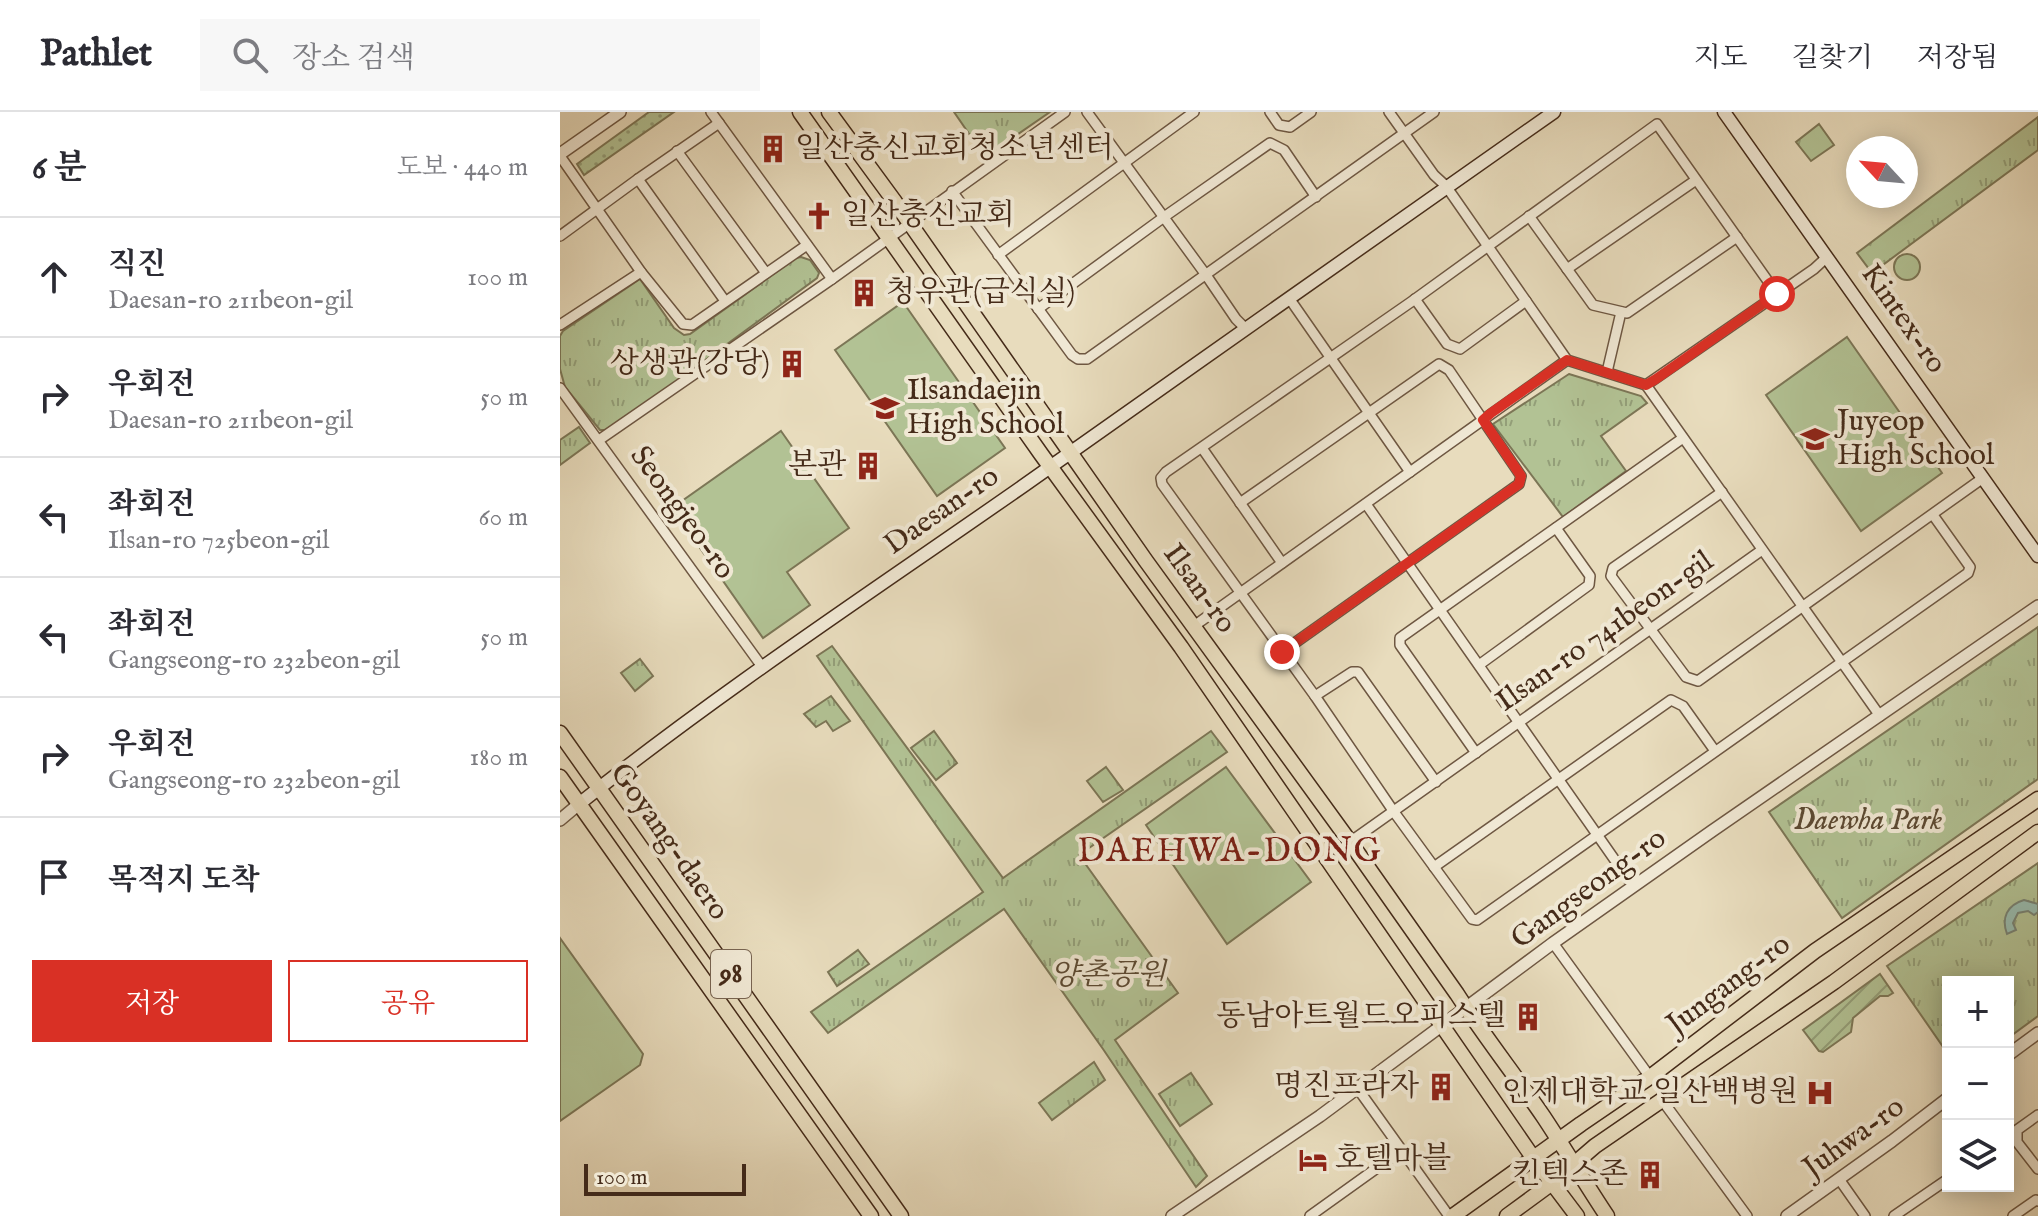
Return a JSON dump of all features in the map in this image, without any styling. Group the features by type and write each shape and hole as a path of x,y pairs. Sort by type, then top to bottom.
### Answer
{"main road":[{"name":"Ilsan-ro","path":"800,112 1181,647 1534,1159 1577,1216"},
{"name":"Ilsan-ro","path":"829,112 910,222 1069,453 1350,842 1559,1140 1607,1216"},
{"name":"Daesan-ro","path":"579,804 763,668 1554,112"},
{"name":"Kintex-ro","path":"1724,112 2038,556"},
{"name":"Goyang-daero","path":"560,733 901,1216"},
{"name":"Goyang-daero","path":"560,777 871,1216"},
{"name":"Jungang-ro","path":"1451,1216 1650,1077 1815,951 2038,799"},
{"name":"Jungang-ro","path":"1507,1216 1574,1166 1595,1146 1834,982 2038,832"}],"street":[{"path":"620,112 560,155 680,323 692,325 807,245"},
{"path":"711,112 832,279"},
{"path":"599,440 832,279 1065,112"},
{"path":"1087,112 1246,329"},
{"path":"998,255 1194,112"},
{"path":"1270,112 1279,125 1290,127 1311,112"},
{"path":"1389,112 1434,175 1446,186 1567,360 1646,385 1880,716"},
{"path":"952,191 1072,355 1087,359 1434,112"},
{"path":"560,236 719,123"},
{"path":"1777,294 1657,124 1415,299 1166,472 1161,478 1162,484 1394,812 1472,919 1477,920 1968,573 1970,567 1933,515"},
{"path":"1038,309 1270,143 1284,150 1319,195"},
{"path":"677,151 766,273"},
{"path":"638,179 725,301"},
{"path":"1567,269 1696,180"},
{"path":"1529,216 1593,305 1627,313 1737,237"},
{"path":"1646,385 1827,257"},
{"path":"560,325 641,272"},
{"path":"1289,298 1410,472"},
{"path":"1415,299 1447,344 1460,349 1526,301"},
{"path":"1607,372 1621,312"},
{"path":"1194,626 1567,360"},
{"path":"1240,503 1439,364 1449,370 1521,476 1519,484 1282,652"},
{"name":"Seongjeo-ro","path":"560,388 763,668"},
{"path":"1476,753 1400,645 1400,638 1683,438"},
{"path":"1202,448 1282,563"},
{"path":"1722,492 1613,568 1611,576 1686,677 1698,681 1983,478"},
{"path":"1366,504 1633,886"},
{"path":"1479,665 1589,585 1590,576 1556,528"},
{"name":"Ilsan-ro 741beon-gil","path":"1350,842 1762,550"},
{"name":"Gangseong-ro","path":"1172,1216 1358,1089 1633,886 2038,606"},
{"path":"1312,693 1352,672 1358,672 1436,782"},
{"path":"1434,867 1671,700 1683,706 1715,751"},
{"name":"Daesan-ro","path":"560,820 579,804"},
{"path":"1553,943 1650,1077"},
{"path":"2014,1051 2038,1033"},
{"name":"Jungang-ro","path":"1358,1089 1451,1216"},
{"path":"1662,1100 1747,1216"},
{"name":"Juhwa-ro","path":"1787,1216 1942,1102"},
{"path":"2038,1115 2017,1130 2017,1142 2038,1169"},
{"path":"1310,1216 1402,1150"},
{"path":"1839,1179 1865,1216"},
{"path":"1894,1216 1942,1183"},
{"path":"2013,1216 2037,1201"}],"green space":[{"path":"649,112 674,112 584,175 577,164"},
{"path":"954,112 1050,112 985,157"},
{"path":"2038,117 2038,150 1872,273 1857,253"},
{"path":"1819,124 1834,145 1811,161 1796,142"},
{"path":"1907,254 1916,258 1920,267 1916,276 1907,280 1898,276 1894,267 1898,258"},
{"path":"801,257 810,260 819,273 817,278 610,430 600,430 565,387 560,369 560,336 563,331 640,279 674,328 684,335 690,334"},
{"path":"903,302 1005,448 937,496 835,350"},
{"path":"1847,337 1942,473 1861,531 1766,395"},
{"path":"1569,374 1641,396 1647,403 1601,436 1626,471 1563,517 1493,424"},
{"path":"579,427 590,443 560,465 560,440"},
{"path":"781,431 849,528 787,572 810,605 763,638 672,508"},
{"name":"Daewha Park","path":"2038,627 2038,779 1842,918 1769,812"},
{"name":"양촌공원","path":"832,646 1003,878 1211,731 1227,752 1079,855 1178,993 1115,1040 1207,1176 1196,1187 1004,909 828,1033 811,1012 983,892 817,656"},
{"path":"640,659 653,676 635,691 621,673"},
{"path":"831,696 850,721 833,731 826,721 816,727 804,714"},
{"path":"934,731 957,763 936,780 911,748"},
{"path":"1106,767 1123,790 1103,802 1087,781"},
{"path":"1226,767 1311,882 1227,944 1146,825"},
{"path":"2038,863 2038,1016 2014,1034 2014,976 1942,976 1942,1045 1887,966"},
{"path":"560,938 643,1054 640,1065 560,1121"},
{"path":"858,950 869,964 837,986 828,972"},
{"path":"1880,974 1893,993 1880,996 1853,1018 1851,1032 1823,1052 1819,1051 1803,1030"},
{"path":"1094,1062 1105,1080 1052,1120 1039,1103"},
{"path":"1191,1073 1212,1104 1180,1126 1159,1094"}],"water":[{"path":"2024,900 2038,904 2038,912 2034,915 2028,911 2018,913 2013,923 2016,930 2007,934 2007,913 2013,905"}],"place":[{"name":"일산충신교회청소년센터","path":"773,149"},
{"name":"일산충신교회","path":"819,216"},
{"name":"청우관(급식실)","path":"864,293"},
{"name":"상생관(강당)","path":"792,364"},
{"name":"Ilsandaejin High School","path":"885,408"},
{"name":"Juyeop High School","path":"1815,439"},
{"name":"본관","path":"868,466"},
{"name":"동남아트월드오피스텔","path":"1528,1017"},
{"name":"명진프라자","path":"1441,1087"},
{"name":"인제대학교 일산백병원","path":"1820,1093"},
{"name":"호텔마블","path":"1313,1160"},
{"name":"킨텍스존","path":"1650,1175"}],"district":[{"name":"DAEHWA-DONG","path":"1230,851"}],"route":[{"path":"1282,652 1519,484 1521,476 1483,420 1491,413 1567,360 1646,385 1777,294"}]}
